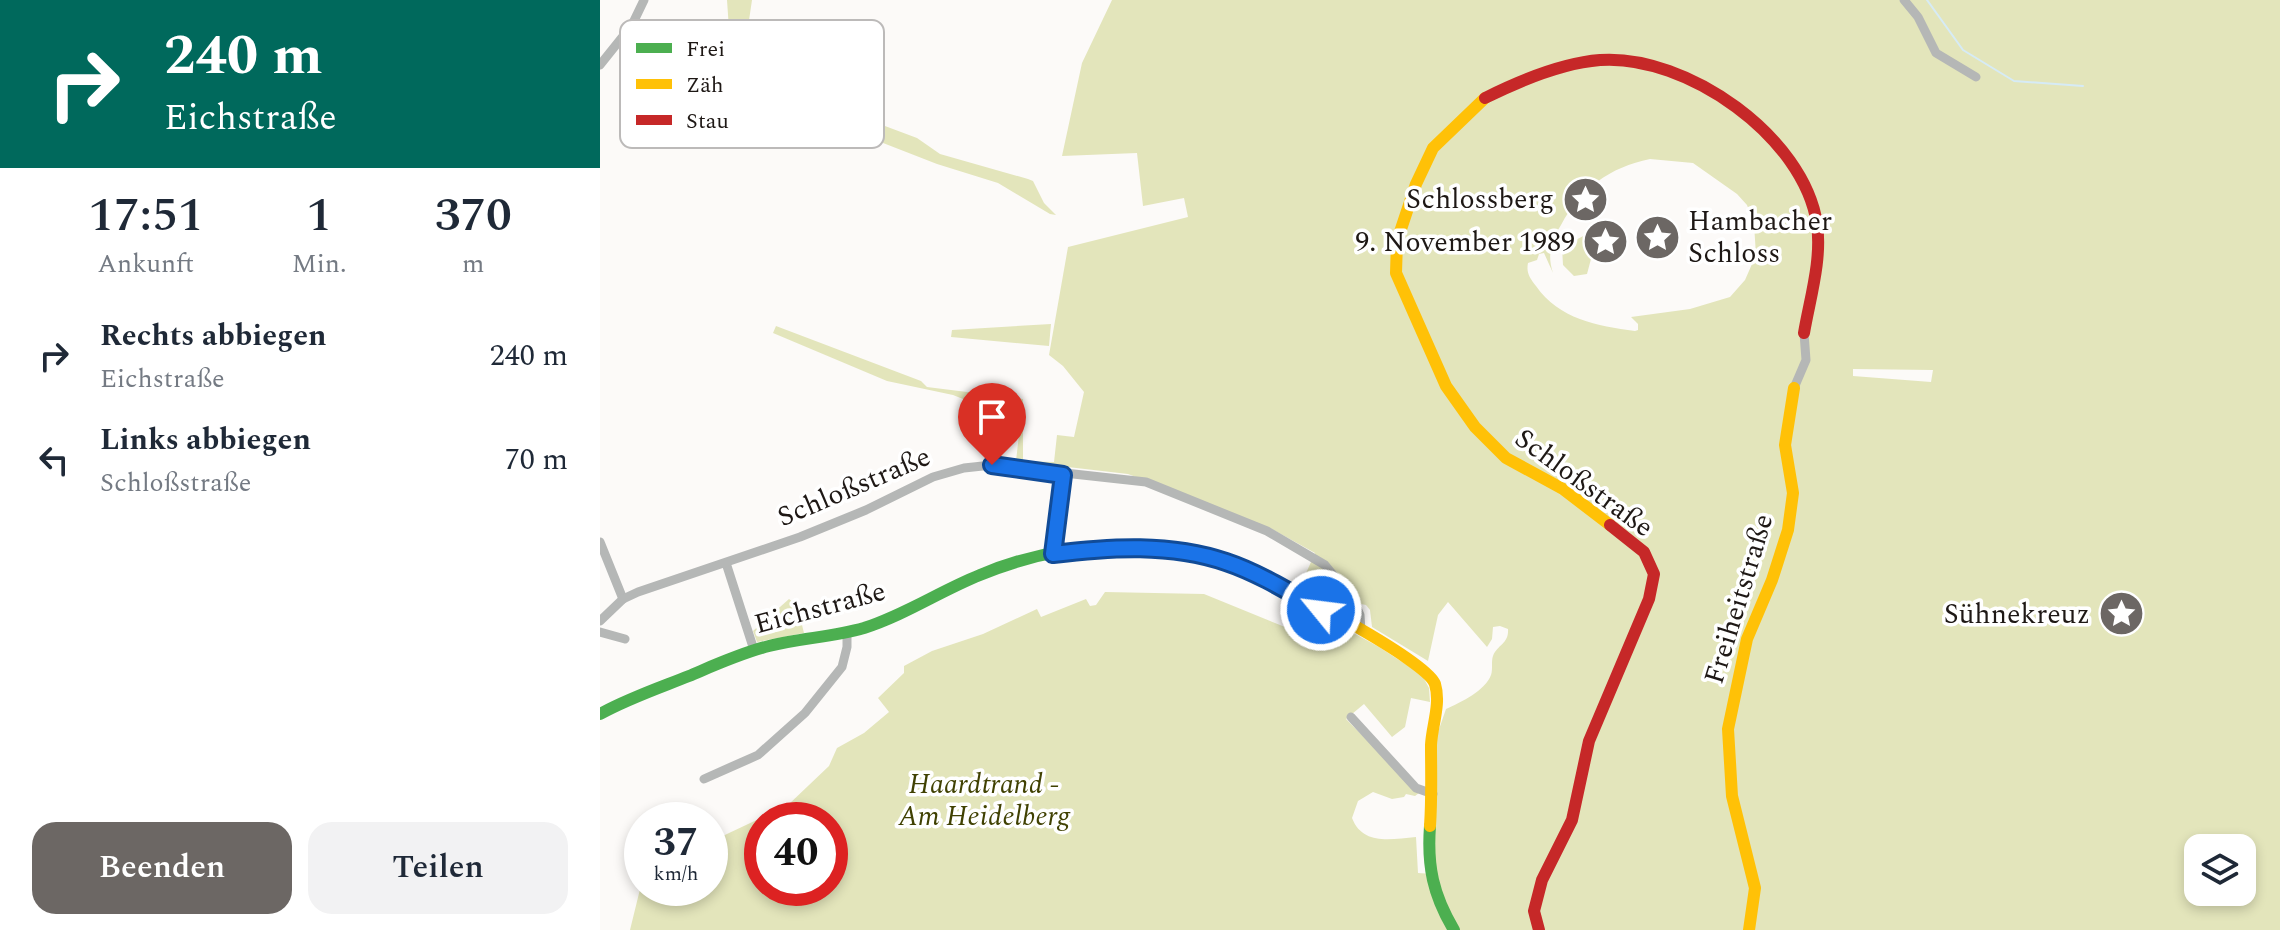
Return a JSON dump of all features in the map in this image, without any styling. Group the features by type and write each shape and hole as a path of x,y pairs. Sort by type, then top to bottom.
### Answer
{"street":[{"path":"634,20 644,0"},
{"path":"1904,0 1918,17 1936,53 1976,77"},
{"path":"600,65 620,40"},
{"name":"Schloßstraße","path":"1539,930 1534,911 1542,880 1572,820 1589,741 1649,599 1654,574 1644,552 1617,530 1563,489 1506,458 1475,427 1446,386 1396,273 1397,241 1416,184 1433,148 1482,99 1569,66 1600,60 1629,61 1657,67 1686,77 1718,94 1765,132 1794,166 1810,196 1817,226 1817,261 1804,333 1806,360 1797,382"},
{"name":"Freiheitstraße","path":"1749,930 1755,888 1732,796 1728,729 1747,639 1772,580 1792,514 1793,493 1785,445 1797,382"},
{"name":"Schloßstraße","path":"600,621 623,599 852,517 916,484 964,468 992,465 1146,482 1267,531 1325,565 1353,599 1360,615 1361,631"},
{"path":"1053,554 1063,475"},
{"path":"600,542 623,599"},
{"name":"Eichstraße","path":"600,714 754,650 847,632 893,617 985,572 1053,554 1149,548 1207,556 1255,574 1361,631"},
{"path":"726,563 754,650"},
{"path":"1361,631 1420,666 1431,675 1434,683 1437,701 1431,741 1433,794 1429,812 1428,875 1442,912 1454,930"},
{"path":"600,632 625,639"},
{"path":"704,779 758,755 805,713 842,667 847,632"},
{"path":"1351,717 1416,788 1433,794"}],"green space":[{"path":"727,0 752,0 749,20 728,20"},
{"name":"Haardtrand - Am Heidelberg","path":"1112,0 2280,0 2280,930 630,930 636,906 728,906 728,833 744,826 744,906 848,906 848,802 791,802 829,766 837,748 864,733 889,712 878,698 904,673 904,666 932,651 983,634 1037,609 1041,617 1086,599 1090,606 1096,605 1105,592 1204,594 1285,627 1295,601 1379,647 1422,675 1429,688 1430,702 1411,698 1405,727 1392,737 1364,704 1346,719 1419,793 1392,799 1373,792 1358,801 1352,818 1357,827 1370,837 1379,839 1416,837 1418,873 1433,874 1437,735 1446,709 1472,695 1488,681 1493,656 1507,638 1508,629 1493,627 1492,639 1487,647 1448,602 1438,615 1428,661 1372,627 1370,610 1366,605 1361,604 1353,619 1299,589 1315,553 1270,528 1128,474 1016,461 1020,426 994,424 985,419 978,394 1023,399 1023,461 1054,462 1057,435 1074,437 1084,392 1063,366 1049,355 1068,247 1188,217 1184,198 1143,206 1137,153 1062,156 1082,63","holes":["1650,159 1693,163 1737,194 1747,205 1754,224 1756,255 1745,280 1730,297 1690,309 1631,317 1638,324 1635,331 1593,323 1567,313 1545,297 1530,278 1528,263 1544,253 1553,273 1551,248 1577,201 1609,174","1853,369 1933,370 1931,382 1853,376"]},
{"path":"884,126 917,138 940,154 1033,181 1044,203 1056,215 998,183 884,143"},
{"path":"1593,231 1597,237 1605,237 1610,246 1591,259 1587,274 1574,276 1563,265 1562,247"},
{"path":"1051,324 1049,346 951,337 952,330"},
{"path":"776,326 921,381 927,387 975,393 978,405 953,395 887,381 773,333"},
{"path":"789,599 797,605 804,633 757,642 753,631"}],"waterway":[{"path":"1927,0 1963,50 2014,81 2083,86"}],"traffic: fast":[{"path":"600,714 759,649 864,628 980,575 1046,554 1116,546 1151,547 1220,560 1252,572"},
{"path":"1430,826 1433,880 1454,930"}],"traffic: slow":[{"path":"1485,98 1433,148 1416,184 1397,241 1396,273 1446,386 1475,427 1506,458 1563,489 1610,525"},
{"path":"1749,930 1755,888 1732,796 1728,729 1747,639 1772,580 1788,530 1793,493 1785,445 1794,388"},
{"path":"1252,572 1381,641 1426,673 1435,684 1437,699 1431,745 1430,826"}],"traffic: jam":[{"path":"1485,98 1541,74 1600,60 1634,62 1669,71 1703,86 1736,107 1766,132 1790,161 1808,192 1817,224 1818,251 1804,333"},
{"path":"1539,930 1534,911 1542,880 1572,820 1589,741 1649,599 1654,574 1644,552 1610,525"}],"place":[{"name":"Schlossberg","path":"1585,199"},
{"name":"Hambacher Schloss","path":"1657,237"},
{"name":"9. November 1989","path":"1606,242"},
{"name":"Sühnekreuz","path":"2121,614"}],"route":[{"path":"992,465 1063,475 1053,554 1119,548 1189,552 1229,562 1321,610"}]}
